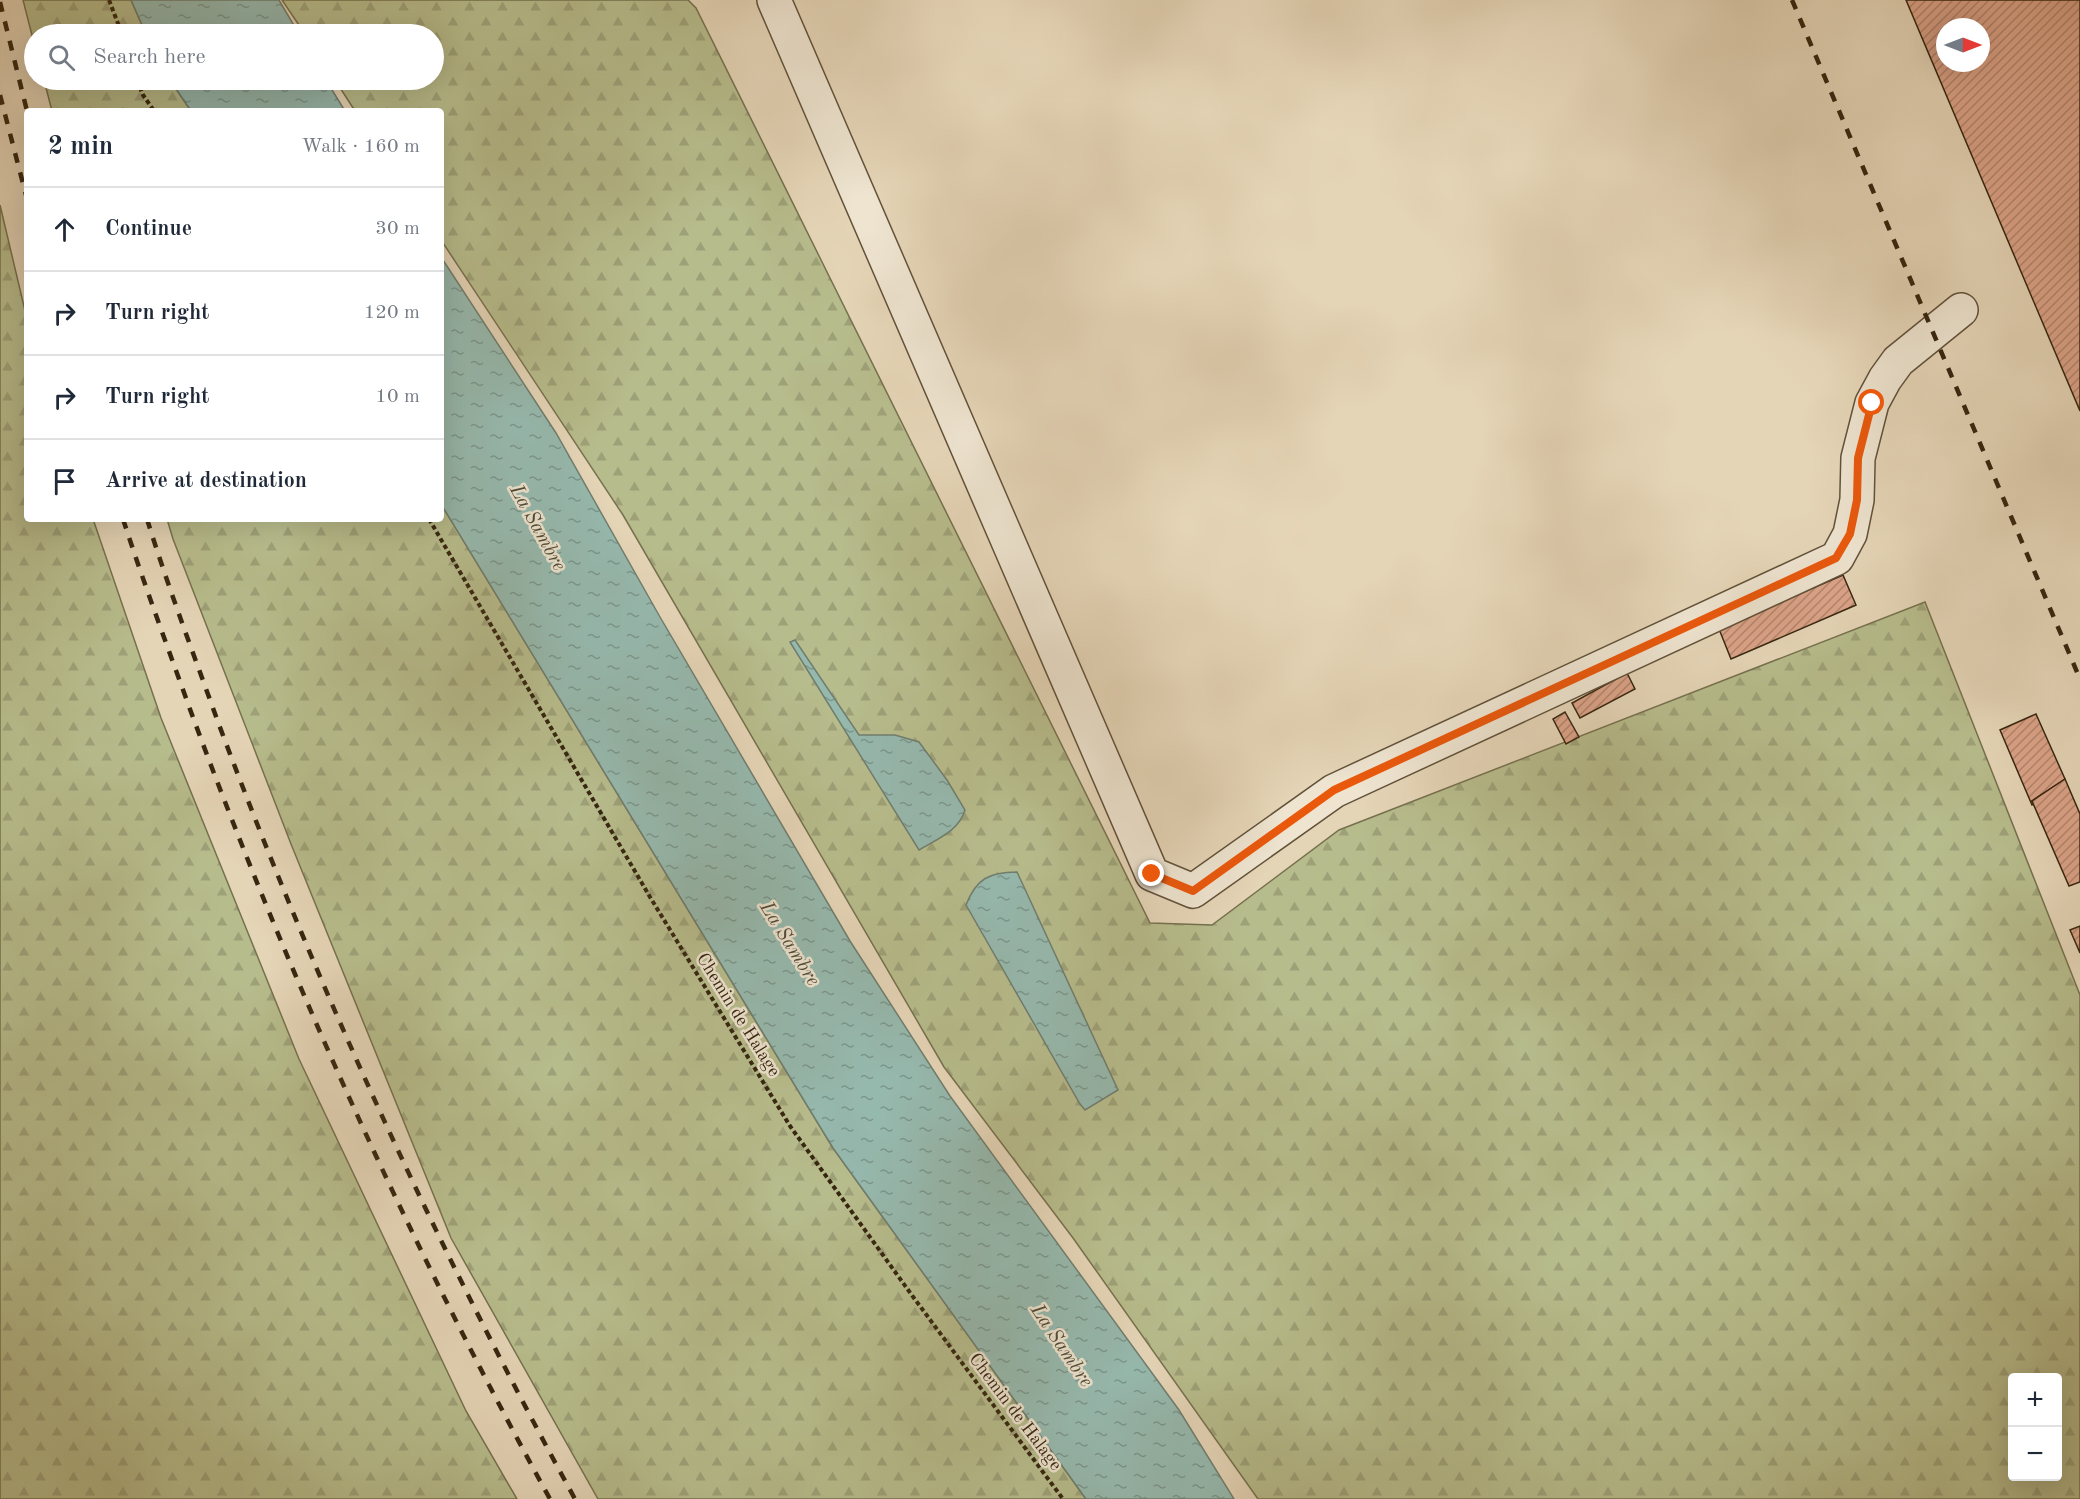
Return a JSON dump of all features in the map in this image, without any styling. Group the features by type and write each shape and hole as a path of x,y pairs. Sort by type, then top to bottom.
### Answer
{"lane":[{"path":"774,0 1152,874 1193,891 1334,790 1836,558 1850,534 1857,500 1858,458 1872,403 1898,361 1961,310"}],"path":[{"path":"110,0 118,24"},
{"path":"141,90 152,108"},
{"name":"Chemin de Halage","path":"431,522 650,897 790,1126 1063,1499"}],"green space":[{"path":"23,0 131,0 142,24 29,24"},
{"path":"282,0 688,0 696,8 1150,923 1212,925 1339,830 1925,602 2080,995 2080,1499 1258,1499 1073,1238 944,1067 623,515 444,245 444,108 353,108 341,90 444,90 444,24 298,24"},
{"path":"47,90 177,90 189,108 51,108"},
{"path":"0,205 24,306 24,522 94,522 161,718 299,1059 466,1411 517,1499 0,1499"},
{"path":"444,509 833,1148 1086,1499 598,1499 451,1238 291,844 168,522 444,522"}],"water":[{"path":"131,0 279,0 293,24 142,24"},
{"path":"177,90 332,90 343,108 189,108"},
{"name":"La Sambre","path":"444,262 556,433 660,617 850,941 950,1096 1179,1410 1234,1499 1086,1499 833,1148 444,509"},
{"path":"795,640 859,735 895,735 919,742 947,780 965,810 953,829 919,850 790,642"},
{"path":"1017,872 1118,1090 1085,1110 966,905 974,889 985,879 999,874"}],"building":[{"path":"1906,0 2080,0 2080,411 1936,72 1990,72 1990,18 1936,18 1936,71"},
{"path":"1843,575 1856,605 1731,659 1719,629"},
{"path":"1627,673 1635,689 1580,718 1572,703"},
{"path":"1565,712 1579,737 1566,744 1553,719"},
{"path":"2036,714 2065,779 2032,801 2034,804 2032,805 2000,730"},
{"path":"2065,779 2080,814 2080,882 2069,886 2032,801"},
{"path":"2080,926 2080,953 2070,930"}],"railway":[{"path":"1792,0 2080,679"},
{"path":"0,2 26,108"},
{"path":"0,95 24,187"},
{"path":"124,522 229,813 312,1013 356,1112 449,1307 550,1499"},
{"path":"148,522 172,595 256,822 339,1020 475,1310 575,1499"}],"route":[{"path":"1152,874 1193,891 1334,790 1836,558 1850,534 1857,500 1858,458 1872,403"}]}
